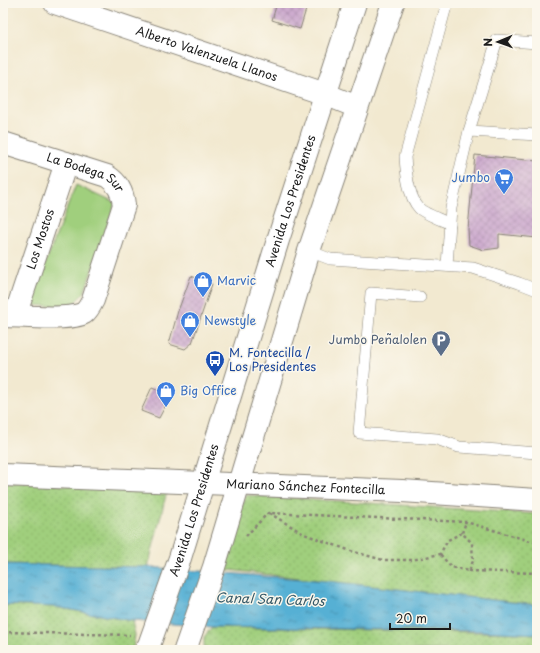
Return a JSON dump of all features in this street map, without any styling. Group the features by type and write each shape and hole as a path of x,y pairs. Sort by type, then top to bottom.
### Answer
{"street":[{"name":"Alberto Valenzuela Llanos","path":"55,3 325,94 357,107"},
{"name":"Avenida Los Presidentes","path":"146,642 180,558 278,240 355,3"},
{"path":"186,647 214,567 309,251 393,3"},
{"name":"La Bodega Sur","path":"3,143 107,176 114,180 123,200 122,212 93,300 84,312 73,316 59,317 9,316"},
{"name":"Los Mostos","path":"9,316 66,163"},
{"path":"278,240 309,251"},
{"name":"Mariano Sánchez Fontecilla","path":"3,475 387,490 537,500"}],"lane":[{"path":"447,3 405,157 406,174 412,194 420,209 450,224"},
{"path":"447,266 451,208 469,131 497,40 537,43"},
{"path":"469,131 537,135"},
{"path":"309,251 330,258 473,268 537,290"},
{"path":"420,297 370,293 359,433 437,439 459,447 537,453"}],"path":[{"path":"268,513 304,534 351,551 382,560 412,560 440,554 448,540 462,533 466,522"},
{"path":"243,538 268,513 466,522 537,543"},
{"path":"462,533 472,544 473,561 469,571"},
{"path":"440,554 451,567 469,571 537,573"},
{"path":"3,632 146,642"},
{"path":"186,647 399,648 419,650"}],"green space":[{"path":"76,185 115,203 84,293 70,307 29,305"},
{"path":"3,482 167,491 148,567 3,564"},
{"path":"246,495 537,514 537,605 220,569"},
{"path":"3,605 55,607 132,621 135,635 133,648 129,650 3,650"},
{"path":"212,627 524,633 537,634 537,650 204,650 204,637"}],"water":[{"name":"Canal San Carlos","path":"3,564 148,567 328,581 537,605 537,634 481,631 212,627 132,621 55,607 3,605"}],"building":[{"path":"277,3 308,3 300,29 272,20"},
{"name":"Jumbo","path":"475,155 537,161 537,238 499,234 499,248 484,250 469,245 468,229"},
{"path":"191,276 212,284 192,343 185,349 169,344 178,311"},
{"path":"152,387 171,395 159,418 141,411"}],"place":[{"name":"Jumbo","path":"504,195"},
{"name":"Marvic","path":"203,298"},
{"name":"Newstyle","path":"190,338"},
{"name":"Jumbo Peñalolen","path":"441,357"},
{"name":"M. Fontecilla / Los Presidentes","path":"215,377"},
{"name":"Big Office","path":"166,408"}]}
